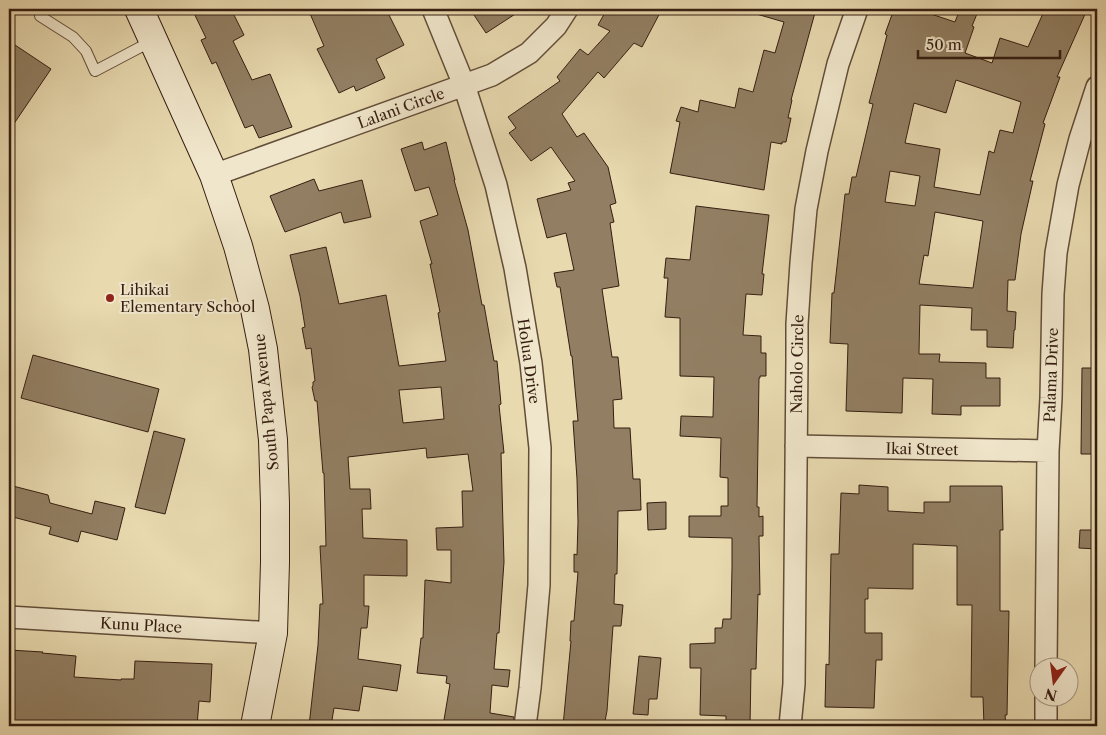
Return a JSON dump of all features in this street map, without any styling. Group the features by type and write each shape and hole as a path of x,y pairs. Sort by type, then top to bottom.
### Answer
{"street":[{"name":"South Papa Avenue","path":"138,9 214,175 238,246 255,309 263,348 273,440 275,562 272,633 255,726"},
{"name":"Holua Drive","path":"433,9 464,85 496,185 515,268 531,364 540,448 539,585 530,688 524,726"},
{"name":"Lalani Circle","path":"214,175 492,75 529,52 556,26 567,9"},
{"name":"Naholo Circle","path":"790,726 794,684 797,324 806,209 817,151 838,64 857,9"},
{"name":"Palama Drive","path":"1046,658 1048,451 1056,253 1068,185 1080,139 1097,87"},
{"name":"Ikai Street","path":"796,446 1048,451"},
{"name":"Kunu Place","path":"9,617 272,633"},
{"path":"1046,708 1046,726"}],"lane":[{"path":"40,16 73,37 86,51 95,71 153,41"}],"building":[{"path":"192,9 231,9 244,35 233,41 252,80 270,74 292,127 259,138 253,125 245,128 216,62 212,64 201,40 206,38"},
{"path":"308,9 386,9 404,45 376,59 385,78 356,91 354,86 339,93 317,49 324,46"},
{"path":"470,9 523,9 486,33"},
{"path":"607,9 662,9 642,47 634,43 604,78 598,72 562,114 577,137 584,133 608,167 616,203 610,205 614,222 610,223 619,286 602,289 612,357 618,357 622,399 613,400 614,428 630,428 633,479 640,479 641,510 618,511 617,574 615,574 614,604 623,605 621,626 613,626 607,711 604,726 563,726 571,641 571,621 574,621 578,572 574,572 574,554 577,555 578,522 573,421 578,421 572,356 560,287 557,287 554,273 574,270 566,233 547,238 537,199 571,190 568,183 575,181 551,147 531,161 509,133 516,128 508,117 560,81 557,77 580,49 588,55 610,31 598,25"},
{"path":"753,9 816,9 791,100 788,118 791,118 786,142 782,142 782,144 771,142 764,190 670,173 680,122 676,121 681,107 698,112 700,100 735,108 739,88 753,92 764,50 775,53 784,22 753,13"},
{"path":"894,9 916,9 955,22 960,9 979,9 972,26 974,27 965,53 992,63 1000,38 1028,47 1045,9 1078,9 1086,12 1057,77 1060,77 1043,123 1045,124 1030,181 1033,181 1021,234 1015,280 1008,280 1007,311 1016,312 1013,348 987,347 987,330 971,330 972,308 920,305 919,354 940,354 939,362 986,363 986,378 1000,378 1000,406 961,406 961,415 932,414 933,379 903,378 902,413 846,411 848,344 830,343 832,293 834,293 845,194 849,194 852,177 856,177 873,104 869,103 887,35 885,34","holes":["956,80 1021,102 1013,133 1000,130 994,153 989,151 980,195 934,187 940,149 905,143 914,103 946,113","890,171 920,176 915,206 885,202","935,212 983,221 973,288 919,284 924,255 928,256"]},
{"path":"9,41 51,69 9,131"},
{"path":"422,142 424,150 446,142 468,230 494,361 497,361 504,453 501,453 504,562 499,633 497,633 494,669 510,670 508,687 492,685 490,713 514,717 513,726 443,726 450,684 446,683 447,676 417,673 421,638 423,638 425,580 451,583 451,550 437,550 436,528 463,527 462,491 473,491 468,454 427,458 426,448 348,457 350,489 370,489 371,509 362,509 363,538 407,540 407,576 364,575 364,606 369,606 367,628 361,628 358,659 401,665 397,691 363,686 359,711 334,708 331,726 309,726 318,645 320,604 323,604 320,546 326,546 324,473 317,401 315,401 312,387 315,381 311,348 306,349 302,328 305,327 300,296 290,255 326,247 339,304 386,295 399,366 446,361 438,313 440,312 430,264 432,264 420,221 438,215 429,187 415,191 401,149","holes":["441,387 444,419 403,423 399,390"]},
{"path":"314,179 319,191 362,180 371,217 344,223 341,212 285,232 270,196"},
{"path":"696,206 769,215 762,274 764,274 762,295 746,294 743,335 761,336 761,353 766,353 766,376 760,376 759,378 757,507 759,507 759,517 763,516 763,536 759,536 760,595 758,594 756,669 751,669 750,726 726,726 726,716 700,715 701,668 690,668 690,644 715,643 715,628 722,628 723,619 731,619 732,567 732,538 689,537 689,516 721,516 721,506 728,506 728,478 720,477 721,438 680,436 681,416 713,417 714,377 680,376 680,318 665,317 668,278 664,278 666,258 690,260"},
{"path":"33,355 159,389 148,432 21,398"},
{"path":"1082,368 1097,368 1097,454 1081,454"},
{"path":"154,431 185,439 165,514 135,507"},
{"path":"9,485 48,495 50,503 92,514 95,501 125,508 117,540 81,531 78,542 49,534 51,527 9,516"},
{"path":"859,485 888,487 888,511 924,513 924,502 950,502 950,486 1002,486 1003,530 1000,530 1000,611 1009,611 1006,726 984,726 983,697 971,697 972,605 957,605 957,546 913,544 913,589 868,588 868,599 865,599 865,633 882,633 882,660 876,660 874,708 825,707 826,664 829,665 831,554 839,554 841,493 859,494"},
{"path":"666,502 666,529 648,530 647,503"},
{"path":"1080,530 1097,530 1097,549 1079,548"},
{"path":"9,650 76,656 74,677 134,679 135,661 212,664 210,702 199,701 197,726 59,726 9,722"},
{"path":"639,656 661,658 657,699 649,699 648,715 633,714"}],"place":[{"name":"Lihikai Elementary School","path":"110,298"}]}
